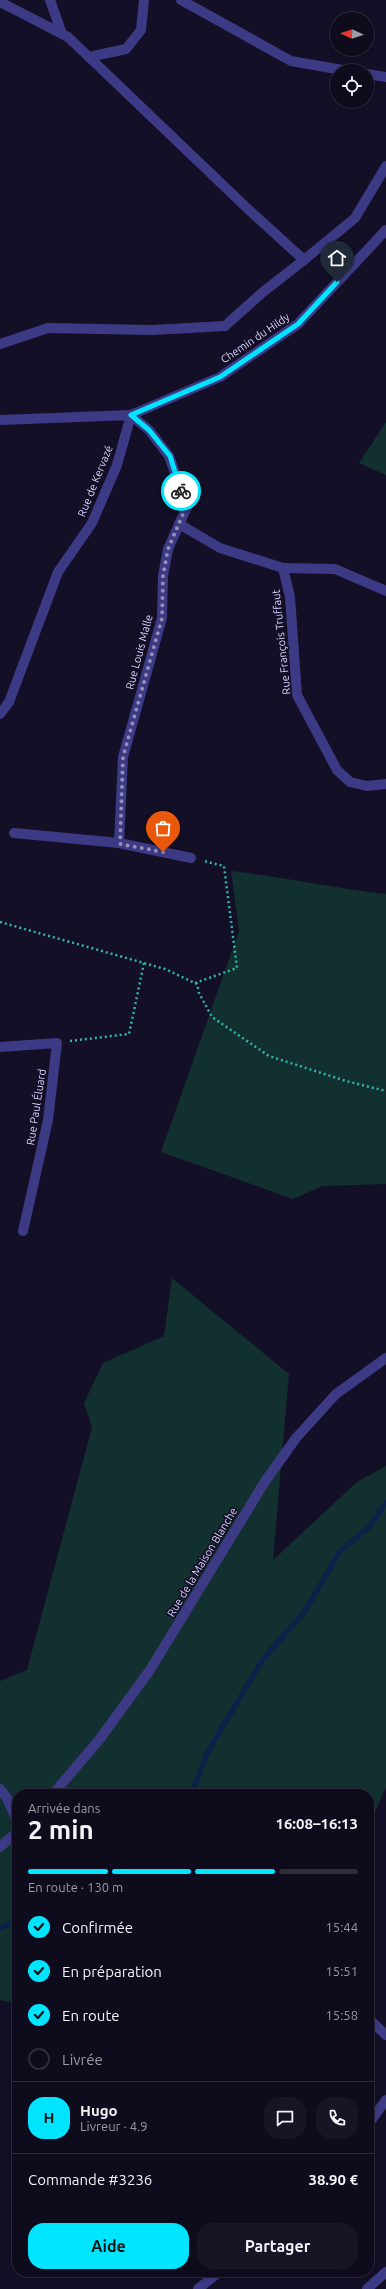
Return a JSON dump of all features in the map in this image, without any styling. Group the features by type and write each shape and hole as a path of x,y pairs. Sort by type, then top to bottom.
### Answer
{"street":[{"path":"50,0 62,34"},
{"path":"89,57 126,49 141,30 144,0"},
{"path":"181,0 292,61 330,68"},
{"path":"0,2 62,34 89,57 249,210 304,260"},
{"path":"374,75 386,77"},
{"path":"0,344 48,328 152,330 225,326 263,292 355,218 386,166"},
{"name":"Chemin du Hildy","path":"131,415 220,377 298,324 386,230"},
{"path":"0,420 131,415"},
{"name":"Rue Louis Malle","path":"120,844 123,757 162,618 164,570 168,549 186,507 170,456 149,430 131,415"},
{"name":"Rue de Kervazé","path":"0,714 9,702 58,572 95,516 117,465 131,415"},
{"path":"179,524 220,548 283,568 335,569 386,591"},
{"name":"Rue François Truffaut","path":"283,568 290,597 297,695 337,770 350,782 367,786 386,784"},
{"path":"14,833 120,844 191,858"},
{"path":"0,1047 58,1043"},
{"name":"Rue Paul Éluard","path":"23,1230 48,1120 58,1043"},
{"name":"Rue de la Maison Blanche","path":"57,1789 99,1740 150,1670 264,1483 296,1438 336,1394 386,1358"},
{"path":"0,1789 7,1798 12,1810"},
{"path":"0,1847 12,1836"},
{"path":"374,2024 386,2035"},
{"path":"374,2116 386,2100"},
{"path":"367,2289 386,2272"},
{"path":"198,2289 213,2277"}],"path":[{"path":"191,858 224,866 237,968 195,983"},
{"path":"0,922 144,963 195,983 197,984 199,993 212,1017 269,1056 346,1081 386,1091"},
{"path":"58,1043 129,1034 144,963"}],"green space":[{"path":"386,422 386,475 359,463"},
{"path":"231,871 386,894 386,1184 322,1186 293,1199 161,1152 239,931"},
{"path":"172,1278 289,1374 273,1560 357,1482 386,1466 386,1787 374,1815 374,1789 12,1789 12,2003 0,2000 0,1681 27,1670 92,1427 84,1403 103,1363 164,1336"}],"waterway":[{"path":"194,1789 207,1753 263,1659 305,1611 340,1551 369,1527 386,1503"},
{"path":"0,1928 12,1923"}],"way so far":[{"path":"163,852 120,844 123,757 162,618 163,576 168,549 186,507 181,491"}],"route":[{"path":"181,491 170,456 149,430 131,415 220,377 298,324 337,282"}]}
